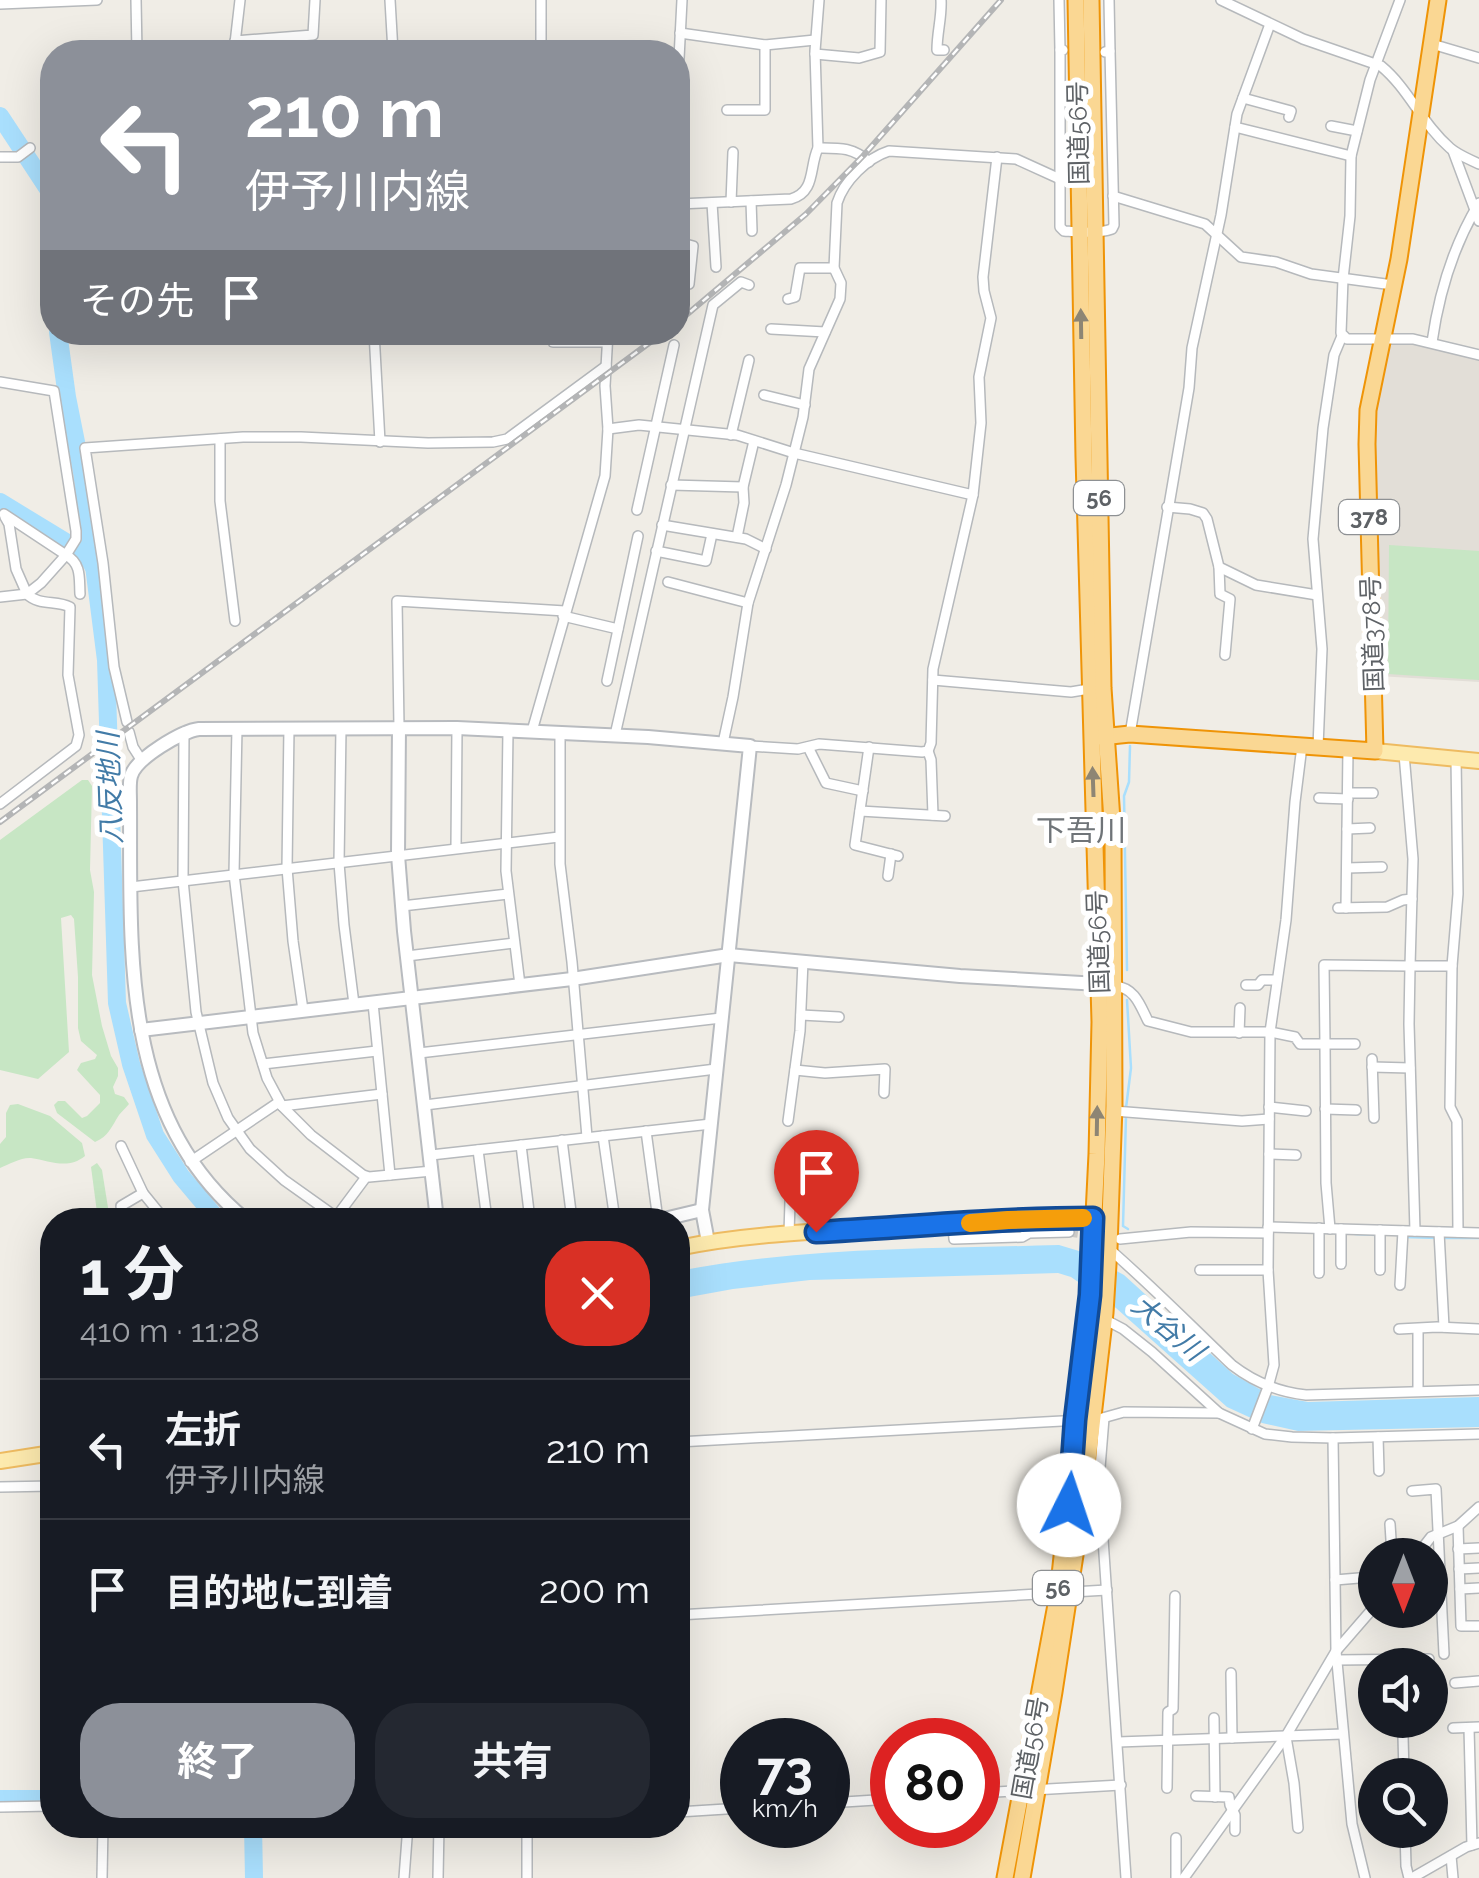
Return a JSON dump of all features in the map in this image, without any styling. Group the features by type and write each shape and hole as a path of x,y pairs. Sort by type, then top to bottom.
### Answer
{"highway":[{"name":"国道56号","path":"1005,1878 1029,1790 1064,1594 1112,1249 1096,1230 1096,1154 1113,835 1097,688 1088,232 1076,0"},
{"name":"国道56号","path":"1088,232 1092,0"},
{"name":"国道378号","path":"1376,751 1367,426 1399,260 1438,0"},
{"path":"1100,737 1130,734 1376,751"},
{"name":"国道56号","path":"1090,1419 1090,1295 1114,1111 1107,985"},
{"name":"国道56号","path":"1022,1878 1029,1790"}],"main road":[{"path":"1376,751 1479,761"},
{"path":"690,1246 789,1233 1008,1220 1096,1230"},
{"path":"0,1461 40,1455"}],"street":[{"path":"0,4 96,0"},
{"path":"136,0 136,40"},
{"path":"235,40 240,0"},
{"path":"281,40 314,35 315,0"},
{"path":"390,0 392,40"},
{"path":"541,0 541,40"},
{"path":"680,40 682,0"},
{"path":"690,203 791,199 800,196 810,184 818,148 815,54 819,0"},
{"path":"815,54 859,58 880,52 880,0"},
{"path":"942,0 938,50 944,50"},
{"path":"1059,0 1060,227 1088,232 1106,231 1114,225 1109,0"},
{"path":"1221,0 1390,73 1430,128 1453,152 1477,206 1479,221"},
{"path":"1253,1427 1274,1365 1268,1270 1270,1032 1286,920 1295,802 1310,747 1322,650 1313,539 1322,428 1334,354 1342,336 1351,156 1376,64 1400,0"},
{"path":"1130,734 1189,388 1192,348 1235,127 1270,24"},
{"path":"680,34 765,44 816,40"},
{"path":"727,110 765,110 765,44"},
{"path":"1432,44 1479,58"},
{"path":"1243,98 1291,111 1289,117"},
{"path":"1331,126 1357,131"},
{"path":"1235,127 1351,156"},
{"path":"818,148 847,148 869,162"},
{"path":"0,157 26,151"},
{"path":"723,743 748,603 794,453 806,405 809,368 840,299 840,283 834,268 837,203 844,188 869,162 890,151 997,157 1030,164 1060,179"},
{"path":"731,202 733,152"},
{"path":"1453,152 1478,162"},
{"path":"932,815 928,751 932,680 973,495 981,424 979,378 991,318 984,276 997,157"},
{"path":"1113,196 1204,224 1242,257 1276,262 1311,274 1393,286"},
{"path":"751,201 752,231"},
{"path":"712,202 716,268"},
{"path":"1432,342 1448,268 1477,206"},
{"path":"690,245 690,284"},
{"path":"788,299 796,298 800,268 834,268"},
{"path":"616,735 713,305 741,282 749,284"},
{"path":"771,329 825,332"},
{"path":"1342,336 1397,337 1479,355"},
{"path":"375,345 380,442"},
{"path":"532,732 605,476 607,345"},
{"path":"637,510 674,345"},
{"path":"730,435 749,360"},
{"path":"142,761 128,727 114,666 85,448 220,439 493,442 507,439 606,366"},
{"path":"0,382 54,392 76,531 76,539 66,555 27,594 0,597"},
{"path":"764,395 806,405"},
{"path":"608,429 638,425 730,435 973,495"},
{"path":"220,439 220,501 236,621"},
{"path":"737,537 754,440"},
{"path":"671,486 743,487"},
{"path":"1167,507 1204,513 1207,519 1220,594 1230,598 1225,655"},
{"path":"2,512 82,564 101,563"},
{"path":"0,804 79,741 68,675 70,607 37,601 27,594 16,568 9,524 2,512"},
{"path":"662,525 737,537 766,549"},
{"path":"656,551 706,561 712,534"},
{"path":"607,681 638,536"},
{"path":"80,594 82,564"},
{"path":"1218,567 1256,584 1317,596"},
{"path":"668,582 748,603"},
{"path":"435,1208 398,855 397,601 564,614 618,629"},
{"path":"932,680 1072,692 1097,688"},
{"path":"232,1208 190,1162 166,1118 141,1030 133,978 130,778 142,761 184,732 237,728 457,728 798,749 819,744 928,751"},
{"path":"237,728 234,874 250,1018 267,1078 281,1104 312,1135 366,1177 432,1171"},
{"path":"289,728 287,868 303,1010"},
{"path":"341,728 339,863 354,1004"},
{"path":"456,848 457,728"},
{"path":"508,730 508,894 520,986"},
{"path":"184,732 183,880 198,1023 220,1102 236,1132 262,1162 321,1208"},
{"path":"560,732 560,864 587,1138"},
{"path":"708,1242 702,1210 750,746"},
{"path":"808,747 826,783 863,791"},
{"path":"869,747 856,845 894,855 888,876"},
{"path":"1348,749 1347,868 1342,908 1387,907 1412,900"},
{"path":"1404,754 1413,860 1410,1068 1415,1231"},
{"path":"1456,758 1458,894 1452,966 1450,1108 1457,1121 1458,1232"},
{"path":"1319,798 1374,793"},
{"path":"860,810 945,816"},
{"path":"1347,829 1370,828"},
{"path":"131,887 559,837"},
{"path":"1347,868 1382,867"},
{"path":"402,906 508,894"},
{"path":"407,956 514,943"},
{"path":"141,1030 520,986 729,955 1125,987 1148,1021 1191,1032 1270,1032 1295,1037 1300,1044 1355,1044"},
{"path":"788,1122 801,1015 803,961"},
{"path":"1315,1267 1324,1228 1324,965 1452,966"},
{"path":"1246,985 1277,980"},
{"path":"372,1002 390,1174"},
{"path":"1240,1008 1240,1033"},
{"path":"801,1015 839,1017"},
{"path":"419,1052 721,1018"},
{"path":"263,1064 377,1051"},
{"path":"1376,1113 1372,1063 1410,1068"},
{"path":"424,1105 716,1069"},
{"path":"795,1070 885,1069 884,1094"},
{"path":"190,1162 281,1104 382,1094"},
{"path":"1269,1107 1306,1111"},
{"path":"1325,1108 1356,1110"},
{"path":"1114,1111 1242,1121 1269,1119"},
{"path":"431,1155 711,1124"},
{"path":"646,1131 657,1208"},
{"path":"603,1136 614,1208"},
{"path":"562,1140 570,1208"},
{"path":"521,1144 529,1208"},
{"path":"121,1146 156,1208"},
{"path":"478,1150 485,1208"},
{"path":"1269,1154 1296,1155"},
{"path":"780,1172 791,1172 789,1233"},
{"path":"343,1208 366,1177"},
{"path":"121,1208 144,1193"},
{"path":"690,1213 702,1210"},
{"path":"953,1225 954,1239 1069,1232"},
{"path":"1112,1249 1191,1232 1324,1228 1479,1233"},
{"path":"1341,1264 1342,1229"},
{"path":"1096,1230 1232,1365 1268,1388 1306,1394 1479,1390"},
{"path":"1380,1230 1380,1270"},
{"path":"1400,1285 1403,1231"},
{"path":"1438,1232 1444,1328"},
{"path":"1200,1270 1268,1270"},
{"path":"1105,1316 1219,1412 1278,1436 1479,1434"},
{"path":"1399,1328 1479,1329"},
{"path":"1418,1328 1418,1391"},
{"path":"690,1441 1090,1419 1124,1412 1219,1412"},
{"path":"1090,1419 1100,1480 1126,1878"},
{"path":"1378,1437 1380,1471"},
{"path":"1333,1438 1337,1656 1352,1824 1365,1878"},
{"path":"0,1487 40,1486"},
{"path":"1412,1491 1436,1489 1444,1648"},
{"path":"1430,1538 1458,1526 1478,1508"},
{"path":"1390,1524 1391,1538"},
{"path":"1458,1526 1460,1626 1479,1626"},
{"path":"1458,1549 1479,1548"},
{"path":"1460,1569 1479,1568"},
{"path":"1336,1580 1358,1578"},
{"path":"1460,1589 1479,1588"},
{"path":"690,1614 1107,1590"},
{"path":"1168,1788 1175,1596"},
{"path":"1180,1878 1286,1736 1318,1679 1358,1628"},
{"path":"1337,1656 1358,1657"},
{"path":"1231,1674 1232,1738"},
{"path":"1456,1683 1479,1680"},
{"path":"1214,1718 1215,1797"},
{"path":"1406,1848 1411,1878 1476,1844 1474,1727 1453,1728"},
{"path":"1118,1742 1343,1734"},
{"path":"1286,1736 1298,1828"},
{"path":"1000,1792 1122,1785"},
{"path":"1196,1796 1229,1797 1235,1831"},
{"path":"0,1806 40,1806"},
{"path":"690,1811 720,1809"},
{"path":"102,1838 102,1878"},
{"path":"404,1878 407,1838"},
{"path":"438,1878 439,1838"},
{"path":"527,1838 527,1878"},
{"path":"1176,1838 1180,1878"},
{"path":"1452,1856 1454,1878"},
{"path":"1436,1876 1441,1862"}],"shaded area":[{"path":"1390,342 1416,343 1479,360 1479,682 1378,676 1372,443 1376,397"}],"green space":[{"path":"1389,545 1479,551 1479,680 1388,674"},
{"path":"82,780 88,780 92,786 92,975 102,1026 118,1068 115,1094 129,1104 95,1142 57,1113 54,1105 65,1101 82,1118 100,1103 100,1095 77,1070 81,1063 97,1055 81,1041 78,1028 78,977 71,915 61,918 69,1052 38,1079 0,1070 0,840"},
{"path":"18,1104 50,1116 82,1143 85,1156 65,1164 27,1158 0,1168 6,1113 10,1105"},
{"path":"97,1163 102,1170 108,1208 96,1208 91,1167"}],"water":[{"path":"1059,1245 1124,1275 1233,1374 1270,1395 1308,1402 1479,1397 1479,1427 1298,1431 1262,1423 1227,1407 1116,1308 1071,1277 1058,1273 810,1280 690,1297 690,1269 772,1257"}],"waterway":[{"name":"八反地川","path":"0,116 40,177"},
{"name":"八反地川","path":"60,345 82,472 106,660 117,1003 131,1064 155,1135 181,1176 208,1208"},
{"path":"0,502 87,555 93,566"},
{"path":"1127,970 1124,796 1129,782 1130,746"},
{"path":"1126,1108 1131,1068 1127,1000"},
{"path":"1126,1116 1123,1226 1128,1229"},
{"path":"1355,1234 1377,1235"},
{"path":"1405,1237 1437,1238"},
{"path":"1445,1238 1479,1238"},
{"path":"0,1799 40,1799"},
{"name":"大谷川","path":"253,1838 254,1878"}],"tunnel":[{"path":"1069,1232 1096,1236"}],"railway":[{"path":"690,312 806,214 863,156 1001,0"},
{"path":"0,822 646,345"}],"slow traffic":[{"path":"970,1223 1083,1218"}],"district":[{"name":"下吾川","path":"1081,830"}],"route":[{"path":"816,1232 1093,1218 1090,1295 1069,1505"}]}
